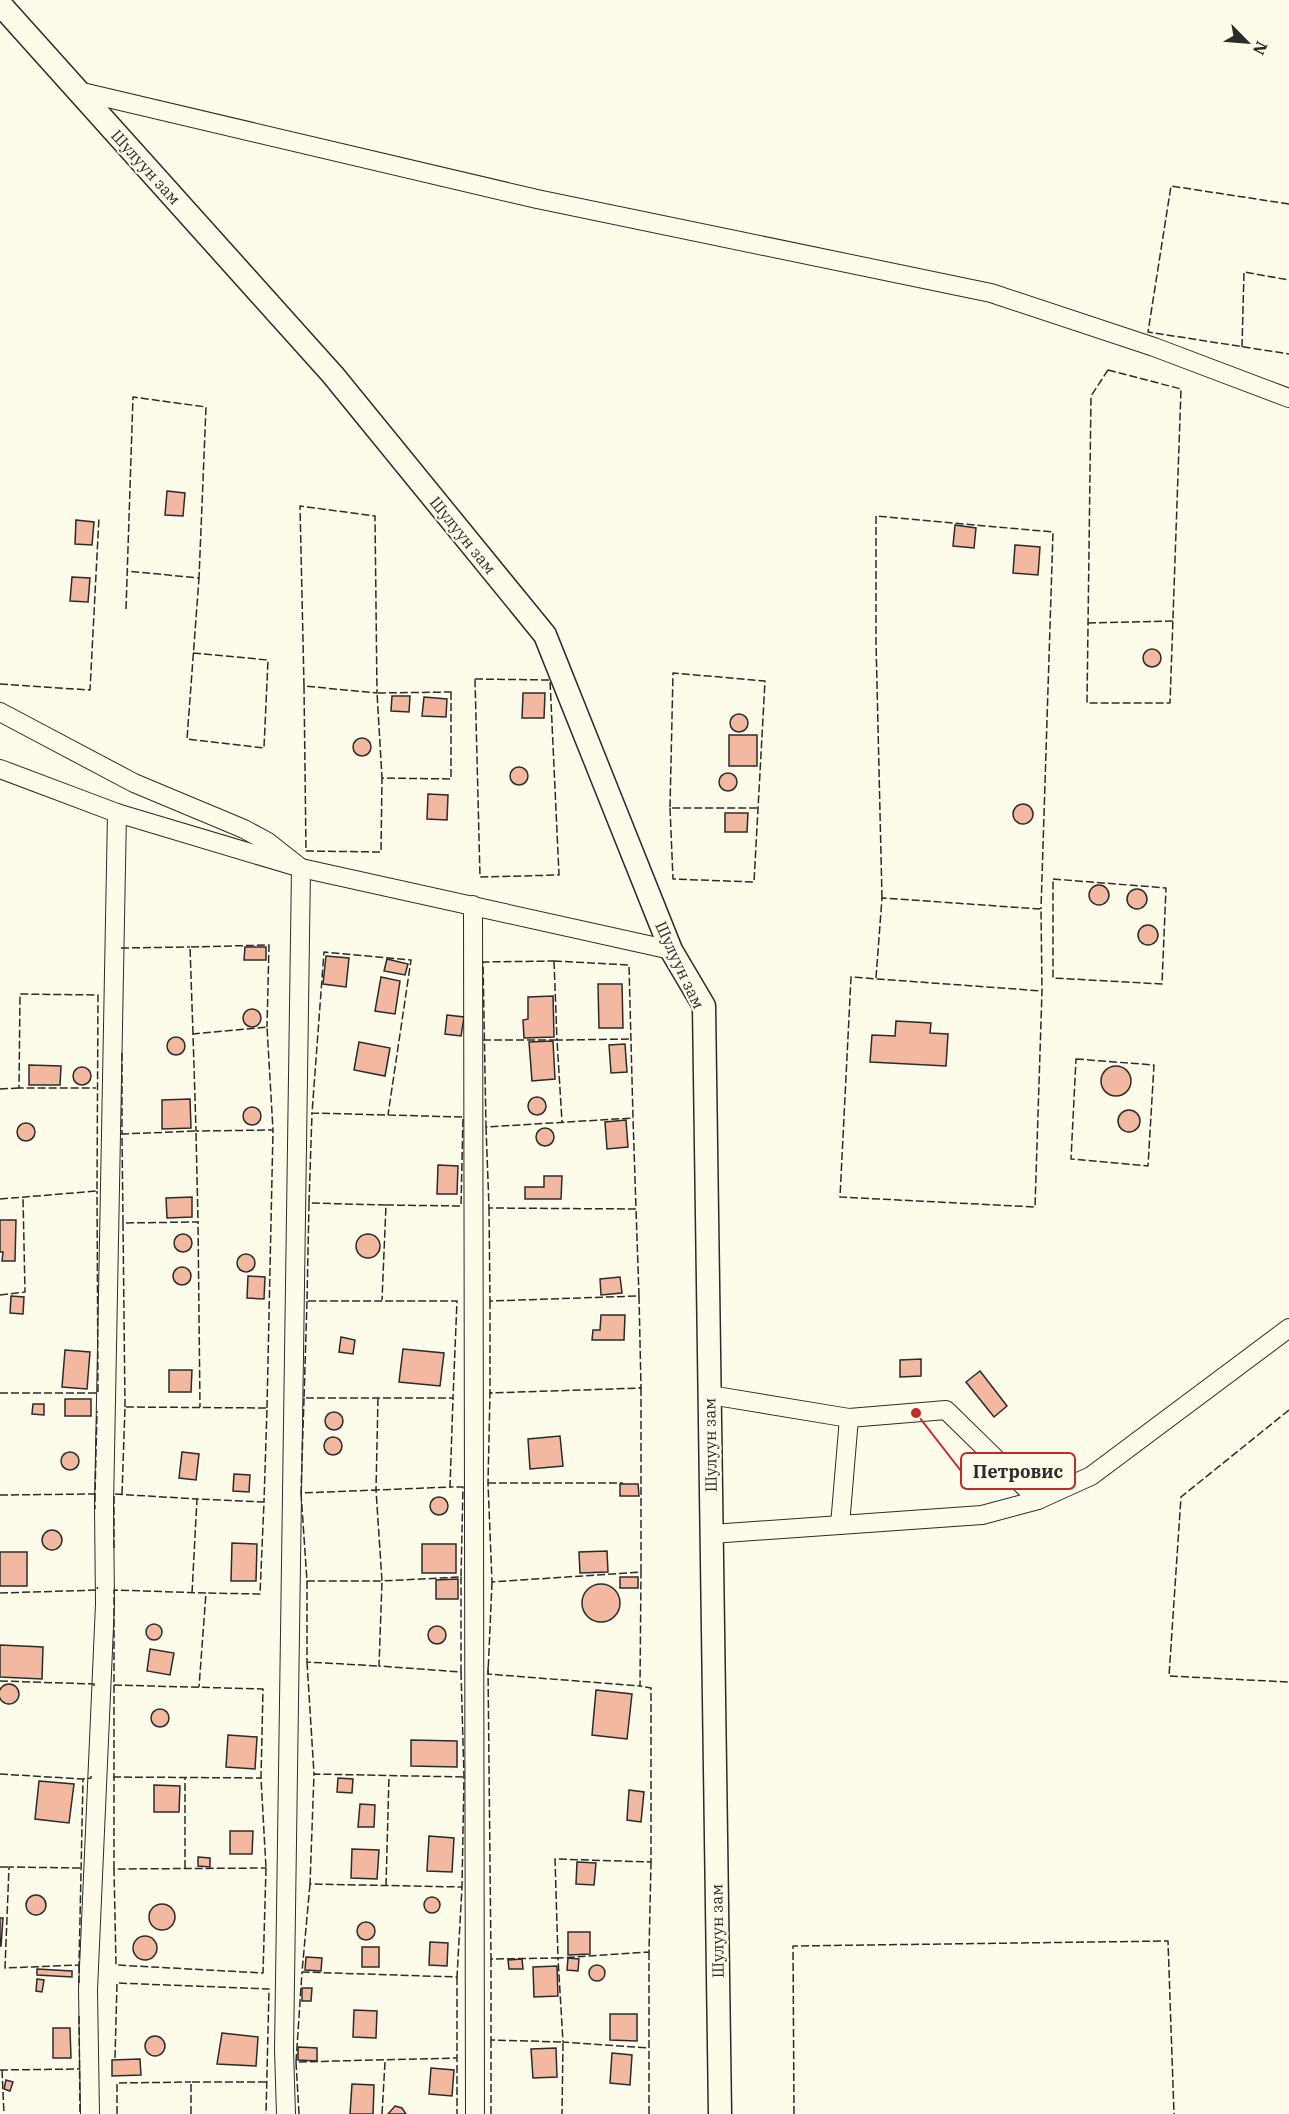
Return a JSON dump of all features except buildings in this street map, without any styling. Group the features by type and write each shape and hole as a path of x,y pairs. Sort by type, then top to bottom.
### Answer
{"street":[{"name":"Шулуун зам","path":"0,4 333,375 544,635 671,950 704,1006 720,2114"},
{"path":"78,91 537,199 991,293 1154,347 1289,398"},
{"path":"0,712 134,783 244,829 268,842 301,868"},
{"path":"0,769 117,813 301,868 671,950"},
{"path":"90,2114 88,1990 105,1604 104,1495 117,813"},
{"path":"285,2114 301,868"},
{"path":"473,905 475,2114"},
{"path":"712,1534 982,1515 1038,1500 1091,1476 1289,1328"},
{"path":"710,1395 849,1418 946,1410 1038,1500"},
{"path":"840,1525 849,1418"}],"fence":[{"path":"1289,204 1171,186 1148,332 1289,354"},
{"path":"1242,347 1244,272 1289,280"},
{"path":"1108,370 1181,389 1170,703 1087,703 1091,396 1108,370"},
{"path":"126,609 133,397 206,407 199,578 127,571"},
{"path":"304,686 300,506 375,516 377,693 304,686 306,851 381,852 382,778"},
{"path":"882,898 876,642 876,516 1053,532 1041,909"},
{"path":"0,684 90,690 99,517"},
{"path":"193,653 268,660 264,748 187,739 199,578"},
{"path":"1088,623 1173,621"},
{"path":"670,808 673,879 754,882 765,681 673,673 670,808 757,808"},
{"path":"475,679 550,680 559,875 480,877 475,679"},
{"path":"451,692 451,779 382,778 377,693 451,692"},
{"path":"1053,879 1166,888 1162,984 1053,978 1053,879"},
{"path":"876,978 882,898 1041,909 1042,991 1035,1207 840,1197 851,977 1042,991"},
{"path":"193,1034 190,947 269,945 267,1027"},
{"path":"121,948 190,947"},
{"path":"386,1205 461,1206 463,1117 312,1113 324,952 411,960 388,1115"},
{"path":"554,961 629,965 633,1118 486,1127 483,962 554,961"},
{"path":"554,961 557,1040 632,1039"},
{"path":"0,1199 97,1191 98,995 20,994 19,1088 96,1088"},
{"path":"267,1408 273,1130 196,1131 193,1034 267,1027 273,1130"},
{"path":"483,1040 557,1040 562,1122"},
{"path":"122,1053 122,1134"},
{"path":"1076,1059 1154,1065 1148,1166 1071,1159 1076,1059"},
{"path":"0,1089 19,1088"},
{"path":"309,1203 312,1113"},
{"path":"486,1127 489,1208 636,1209 633,1118"},
{"path":"123,1223 122,1134 196,1131 198,1222"},
{"path":"0,1393 98,1393 97,1191"},
{"path":"0,1295 25,1292 23,1197"},
{"path":"307,1301 304,1398 453,1398 457,1301 307,1301 309,1203 386,1205 382,1300"},
{"path":"489,1208 490,1301 639,1296 636,1209"},
{"path":"125,1407 123,1223 198,1222 200,1407"},
{"path":"639,1296 641,1388 639,1388"},
{"path":"490,1301 490,1393 492,1393"},
{"path":"641,1388 641,1572 492,1582 488,1483 490,1393 641,1388"},
{"path":"304,1398 301,1493 376,1490 382,1581 461,1577 463,1487 450,1487"},
{"path":"378,1398 376,1490 450,1487 453,1398"},
{"path":"122,1494 125,1407 267,1408 264,1502"},
{"path":"1289,1410 1181,1497 1169,1676 1289,1682"},
{"path":"0,1495 95,1494 97,1411"},
{"path":"488,1483 623,1483"},
{"path":"301,1493 307,1581 382,1581 379,1666 461,1672 461,1577"},
{"path":"95,1494 95,1509"},
{"path":"114,1548 114,1494 197,1499"},
{"path":"192,1593 197,1499 264,1502 260,1594 206,1593"},
{"path":"492,1582 488,1674 640,1686 641,1572"},
{"path":"307,1581 307,1662 379,1666"},
{"path":"0,1593 98,1590 97,1587"},
{"path":"114,1869 114,1590 206,1593 199,1687"},
{"path":"307,1662 314,1774"},
{"path":"488,1667 491,1959 558,1958 555,1859 651,1862 651,1688 640,1686"},
{"path":"461,1672 464,1777 462,1887"},
{"path":"0,1681 94,1684 94,1686"},
{"path":"114,1685 263,1689 261,1778 266,1868"},
{"path":"0,1774 83,1779 91,1778 91,1776"},
{"path":"310,1884 302,1972 457,1977 462,1887 310,1884 314,1774 464,1777"},
{"path":"386,1886 389,1776"},
{"path":"113,1777 261,1778"},
{"path":"185,1777 185,1868"},
{"path":"80,1868 9,1867 5,1968 79,1965 83,1779"},
{"path":"649,1952 649,2048 563,2042 558,1958 649,1952 651,1862"},
{"path":"0,1867 9,1867"},
{"path":"266,1868 263,1973 116,1965 114,1869 266,1868"},
{"path":"794,2114 793,1946 1168,1941 1174,2114"},
{"path":"491,1959 491,2040 563,2042 562,2114"},
{"path":"79,1965 79,1983"},
{"path":"296,2062 302,1972"},
{"path":"457,1977 457,2114"},
{"path":"115,2058 117,1983 269,1989 266,2114"},
{"path":"79,2016 80,2114"},
{"path":"491,2040 491,2114"},
{"path":"649,2048 649,2114"},
{"path":"299,2114 296,2062 457,2058"},
{"path":"382,2114 385,2062"},
{"path":"0,2070 80,2069"},
{"path":"2,2070 4,2114"},
{"path":"117,2114 117,2083 191,2082"},
{"path":"191,2114 191,2082 266,2082"}],"place":[{"name":"Петровис","path":"916,1413"}]}
